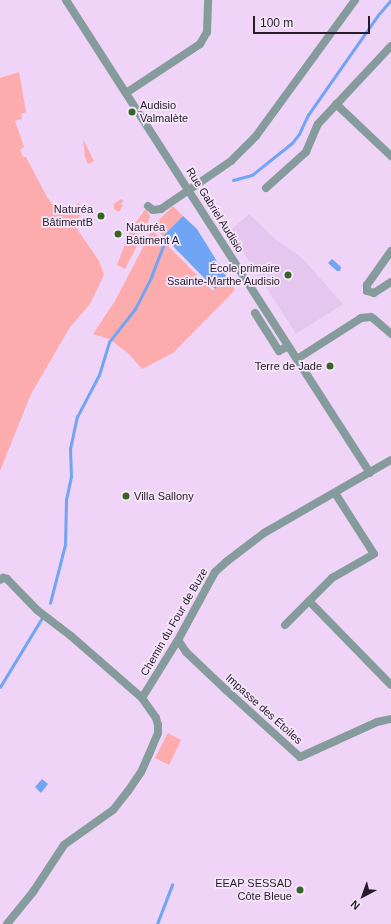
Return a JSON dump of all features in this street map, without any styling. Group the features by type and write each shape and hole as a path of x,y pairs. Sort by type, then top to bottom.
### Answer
{"street":[{"name":"Rue Gabriel Audisio","path":"66,0 370,473"},
{"path":"126,93 200,44 207,32 208,0"},
{"path":"148,206 153,210 161,209 231,161 256,136 355,0"},
{"path":"266,188 306,152 318,124 391,46"},
{"path":"336,104 391,156"},
{"path":"391,251 367,285 367,291 374,293 391,282"},
{"path":"255,313 279,351 288,346"},
{"path":"297,359 360,318 371,317 391,334"},
{"name":"Chemin du Four de Buze","path":"142,698 178,640 215,572 264,533 391,460"},
{"path":"285,625 332,578 374,554 335,493"},
{"path":"0,580 3,578 7,579 37,610 77,641 142,698 154,714 158,725 158,733 141,772 113,810 59,850 33,892 6,924"},
{"path":"309,601 391,685"},
{"name":"Impasse des Étoiles","path":"178,640 186,652 300,757 376,722 391,719"}],"shaded area":[{"path":"19,72 26,112 21,114 22,119 15,121 24,147 20,150 23,157 26,157 47,197 60,215 79,203 80,215 75,226 99,261 104,275 90,304 70,327 31,394 0,471 0,78"},
{"path":"83,139 94,161 88,164 85,157"},
{"path":"121,199 123,201 121,204 123,205 119,212 114,209 114,204"},
{"path":"173,206 183,216 163,236 154,228 154,225"},
{"path":"146,208 150,217 144,233 132,228"},
{"name":"École primaire Ssainte-Marthe Audisio","path":"249,214 275,239 302,258 343,304 296,334 230,231"},
{"path":"152,230 213,291 226,276 235,290 173,353 142,369 128,353 109,339 93,334 115,301"},
{"path":"130,231 142,236 125,269 117,265"},
{"path":"168,733 181,740 169,765 155,758"}],"water":[{"path":"183,216 197,229 226,276 215,289 163,236"},
{"path":"332,259 341,267 340,271 337,271 328,263"},
{"path":"42,779 48,784 41,793 35,787"}],"waterway":[{"path":"233,180 252,175 292,143 299,134 308,115 378,15 391,0"},
{"path":"50,603 65,545 66,500 71,477 70,449 77,417 99,375 109,342 135,309 151,277 167,236"},
{"path":"0,687 42,618"},
{"path":"157,924 172,885"}],"place":[{"name":"Audisio Valmalète","path":"132,112"},
{"name":"Naturéa BâtimentB","path":"101,216"},
{"name":"Naturéa Bâtiment A","path":"118,234"},
{"name":"École primaire Ssainte-Marthe Audisio","path":"288,275"},
{"name":"Terre de Jade","path":"330,366"},
{"name":"Villa Sallony","path":"126,496"},
{"name":"EEAP SESSAD Côte Bleue","path":"300,890"}]}
